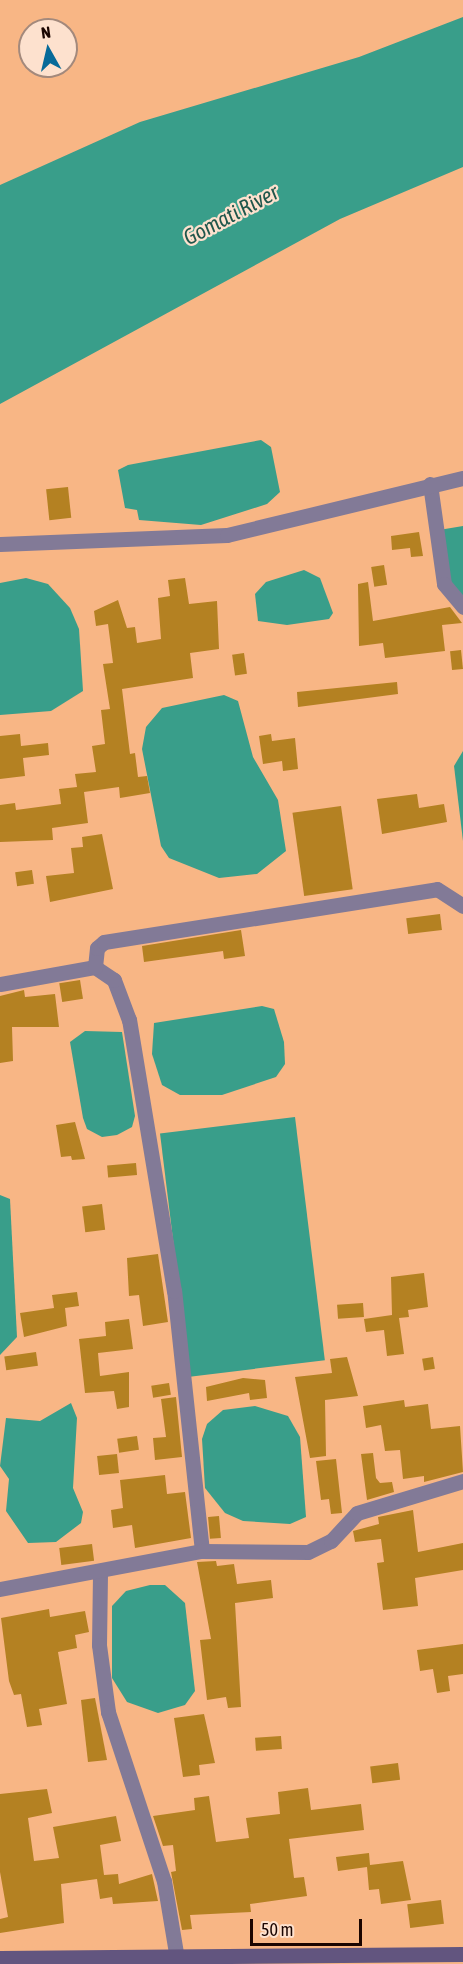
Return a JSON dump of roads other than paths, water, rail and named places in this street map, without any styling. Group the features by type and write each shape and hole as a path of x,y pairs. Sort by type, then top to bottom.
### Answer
{"main road":[{"path":"0,1958 177,1959 230,1962 463,1954"}],"street":[{"path":"0,543 227,535 430,484 463,478"},
{"path":"430,484 444,584 463,607"},
{"path":"95,967 97,948 104,942 438,889 463,906"},
{"path":"0,984 95,967 114,980 129,1020 176,1303 202,1551"},
{"path":"0,1589 100,1574 202,1551 308,1552 331,1541 357,1514 463,1481"},
{"path":"100,1574 99,1645 108,1712 164,1881 177,1959"}],"water":[{"name":"Gomati River","path":"463,17 463,167 340,219 0,404 0,185 140,122 359,57"},
{"path":"261,440 271,447 280,492 267,504 201,525 139,520 137,510 125,508 118,470 128,465"},
{"path":"463,526 463,600 446,576 439,530"},
{"path":"304,570 320,578 333,613 329,619 287,625 258,621 255,594 266,582"},
{"path":"26,578 48,584 70,608 79,629 83,691 51,711 0,715 0,583"},
{"path":"224,695 238,701 253,757 278,800 286,851 257,874 219,878 169,858 161,846 142,749 146,727 162,708"},
{"path":"463,751 463,841 454,766"},
{"path":"262,1006 274,1009 284,1042 285,1064 276,1077 222,1095 180,1095 162,1085 152,1054 154,1023"},
{"path":"85,1031 122,1032 135,1116 132,1127 117,1135 102,1137 87,1129 83,1118 70,1042"},
{"path":"295,1117 325,1360 190,1377 160,1134"},
{"path":"0,1195 10,1199 17,1337 0,1355"},
{"path":"71,1403 77,1418 73,1488 83,1512 81,1523 56,1542 28,1543 6,1511 9,1479 0,1466 6,1418 40,1421"},
{"path":"255,1406 288,1416 300,1437 306,1517 290,1524 243,1521 225,1513 205,1488 202,1439 207,1424 223,1410"},
{"path":"150,1585 165,1585 185,1603 195,1691 185,1705 158,1713 127,1702 112,1678 112,1606 126,1591"}]}
